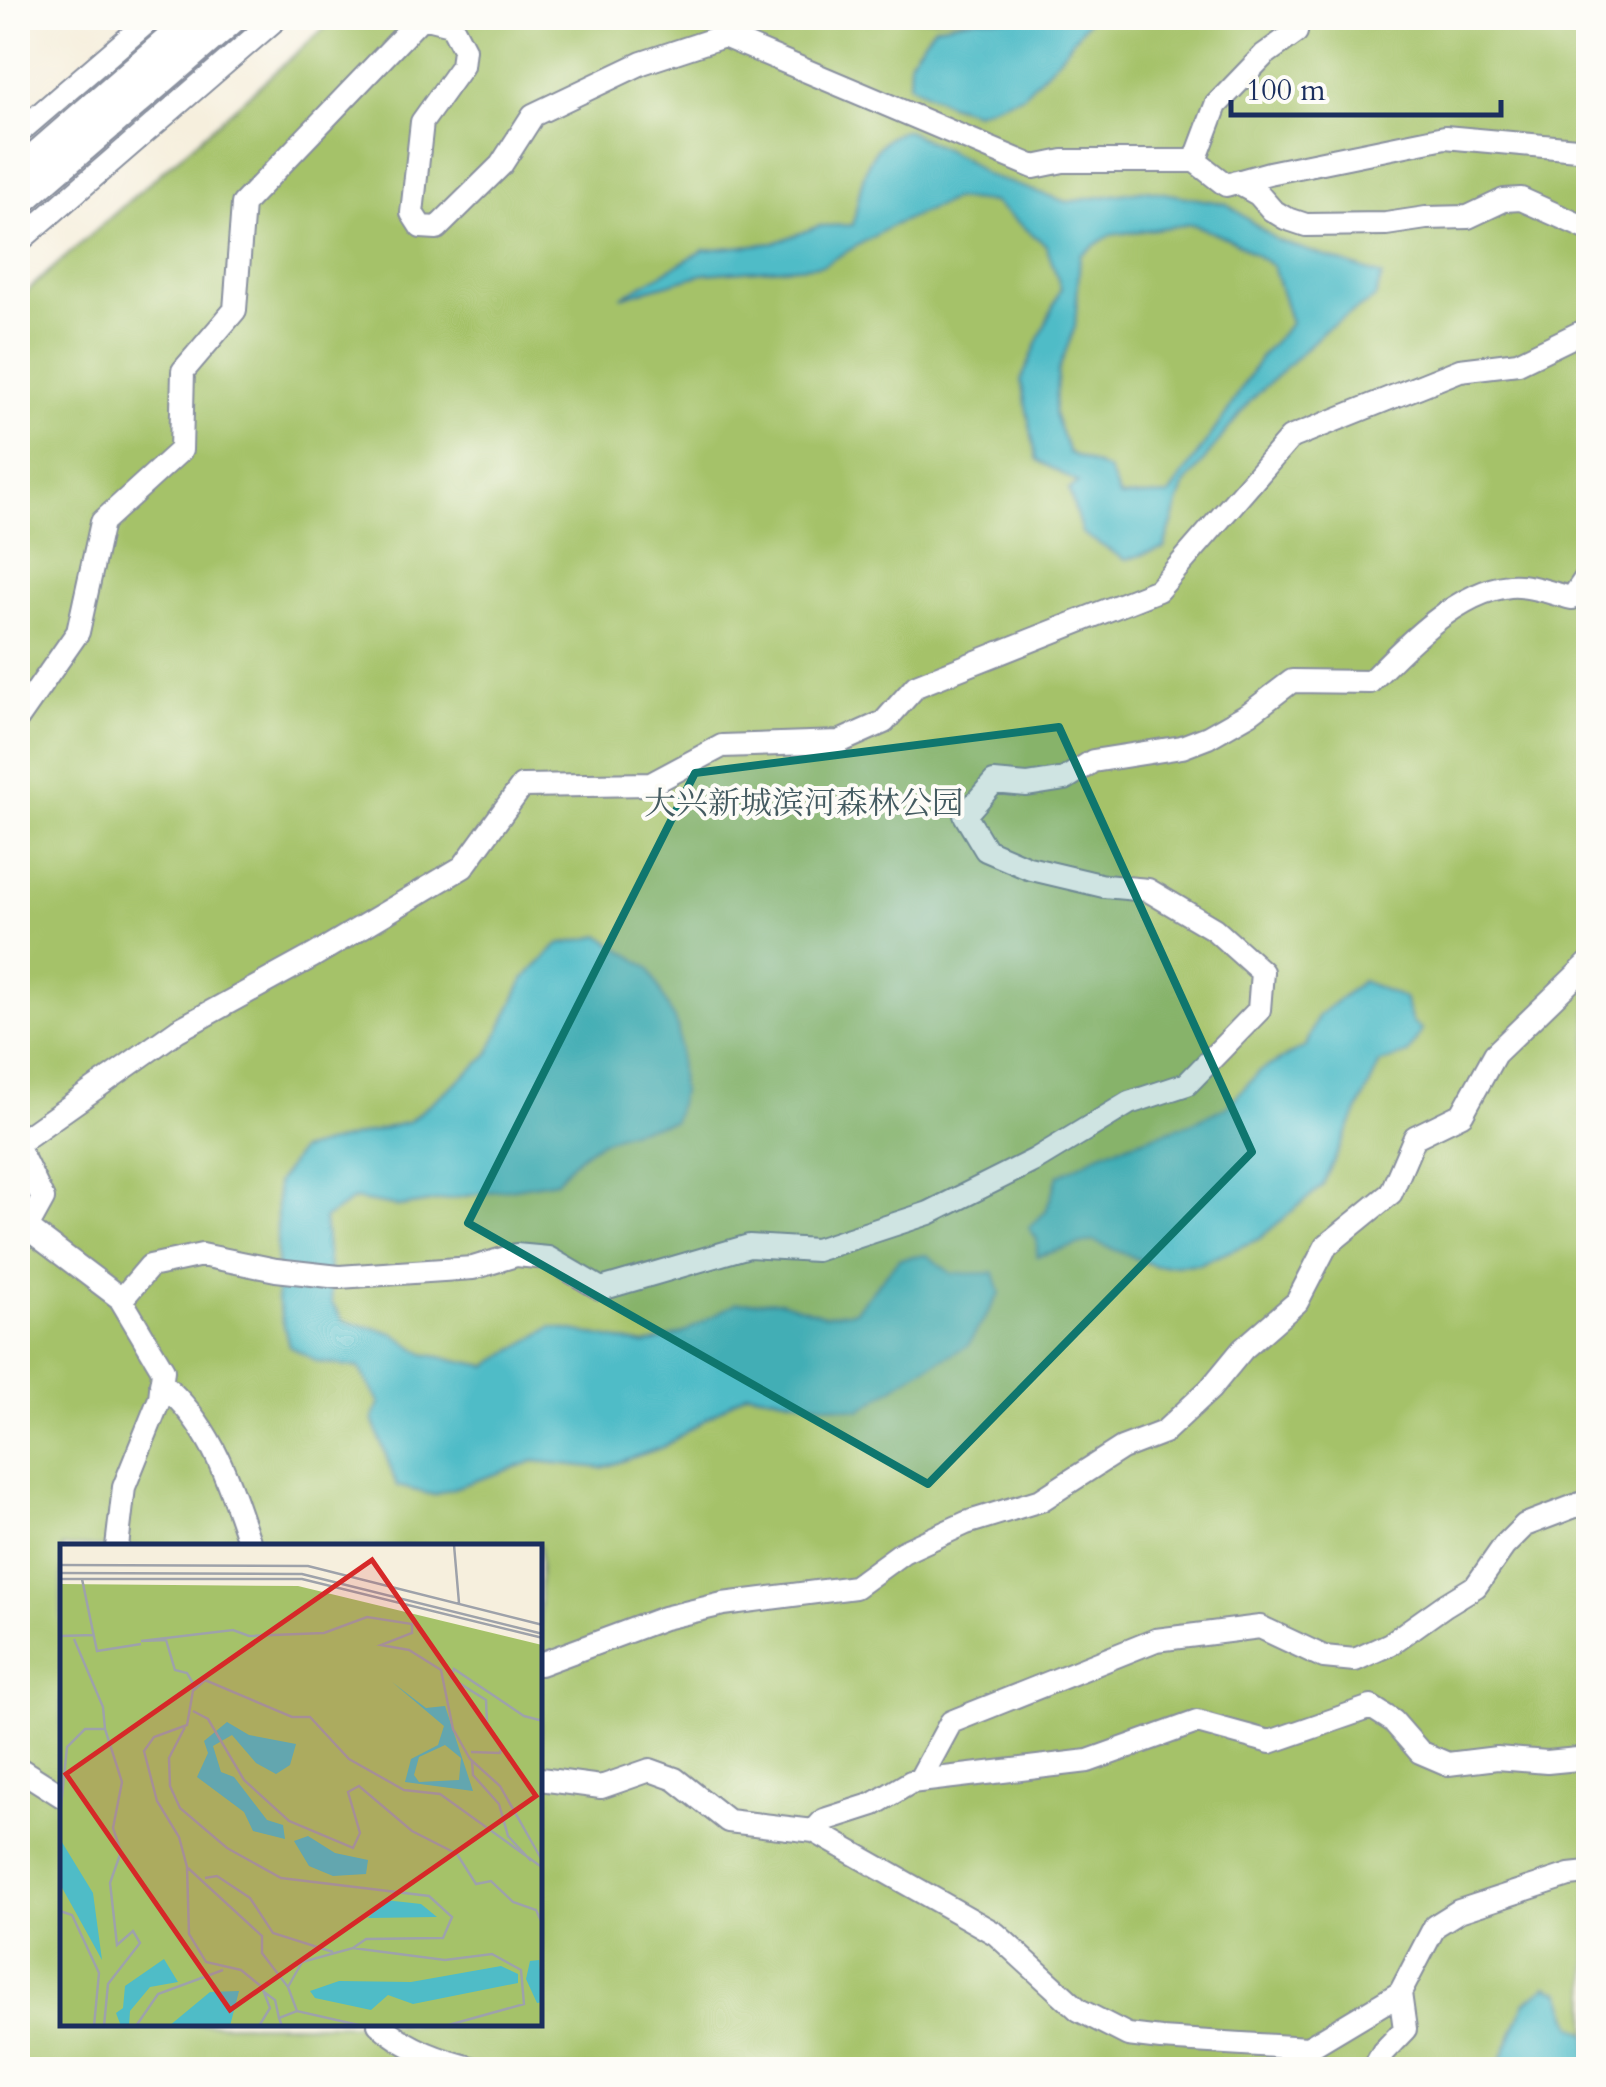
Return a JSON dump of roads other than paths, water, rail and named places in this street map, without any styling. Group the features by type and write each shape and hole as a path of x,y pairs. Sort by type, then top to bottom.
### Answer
{"main road":[{"path":"18,172 196,18"},
{"path":"18,202 232,18"}],"street":[{"path":"18,133 152,18"},
{"path":"18,242 277,18"},
{"path":"18,718 78,632 102,522 181,450 184,370 236,310 243,204 424,18 451,24 464,49 462,66 422,122 412,213 421,227 437,228 501,165 532,115 732,26 1034,168 1063,161 1195,161 1226,185 1445,138 1588,150"},
{"path":"1195,161 1216,104 1264,56 1296,32 1284,18"},
{"path":"1236,182 1258,194 1272,210 1306,226 1468,217 1504,200 1522,199 1588,229"},
{"path":"117,1544 124,1487 160,1398 163,1370 121,1300 22,1224 44,1200 18,1146 178,1030 313,956 463,866 522,786 651,784 722,746 838,742 854,736 884,722 916,686 1158,590 1290,438 1460,370 1518,363 1588,329"},
{"path":"121,1300 150,1266 202,1255 276,1270 339,1276 473,1268 516,1255 548,1258 601,1289 749,1246 816,1250 929,1214 1034,1160 1129,1103 1186,1084 1259,1010 1262,972 1201,921 1148,890 1104,886 1028,868 986,850 966,815 994,782 1027,784 1065,779 1093,761 1182,747 1250,713 1292,681 1370,682 1418,634 1484,591 1514,586 1572,598 1588,576"},
{"path":"542,1663 664,1618 723,1604 855,1587 903,1552 966,1523 1041,1500 1122,1448 1164,1432 1210,1389 1243,1350 1297,1302 1326,1246 1391,1193 1415,1137 1462,1114 1495,1054 1588,964"},
{"path":"162,1383 186,1404 220,1461 250,1544"},
{"path":"920,1780 951,1722 1156,1640 1260,1627 1324,1657 1354,1660 1390,1644 1476,1586 1504,1546 1525,1525 1588,1502"},
{"path":"814,1831 824,1820 874,1804 910,1782 1088,1761 1197,1722 1270,1742 1371,1708 1393,1722 1420,1752 1448,1764 1497,1758 1547,1762 1588,1758"},
{"path":"18,1768 60,1795"},
{"path":"542,1779 600,1787 650,1770 674,1778 728,1820 814,1831 996,1934 1079,2010 1128,2035 1308,2048 1400,1993 1435,1926 1459,1912 1569,1875 1588,1873"},
{"path":"1373,2070 1383,2052 1405,2029 1400,1993"},
{"path":"382,2027 400,2043 479,2070"}],"water":[{"path":"979,18 1090,18 1023,95 976,112 948,104 909,84 910,59 935,26"},
{"path":"905,130 963,158 986,175 1067,202 1147,190 1227,204 1276,240 1382,276 1375,298 1325,330 1251,400 1184,486 1164,548 1125,560 1082,533 1069,490 1078,483 1037,460 1021,381 1061,288 1046,245 993,202 954,199 893,225 823,265 704,274 621,297 704,250 774,243 819,226 853,225 866,168 880,145","holes":["1192,224 1232,240 1273,266 1291,323 1261,356 1169,495 1120,497 1108,470 1069,453 1054,414 1058,371 1075,327 1080,255 1110,235"]},
{"path":"601,936 649,968 678,1028 681,1092 674,1121 623,1133 594,1146 557,1181 400,1207 354,1199 324,1219 332,1304 344,1321 393,1333 424,1354 487,1366 552,1327 645,1345 683,1333 736,1303 780,1301 824,1315 855,1311 899,1259 927,1255 952,1274 994,1273 1000,1293 968,1345 917,1372 860,1410 747,1392 663,1447 602,1468 534,1461 433,1495 397,1486 373,1419 380,1403 359,1368 319,1362 289,1346 277,1298 277,1183 299,1151 408,1122 488,1056 524,979 558,945"},
{"path":"1362,981 1404,998 1412,1022 1422,1030 1408,1054 1380,1063 1322,1186 1259,1239 1199,1264 1155,1266 1093,1241 1037,1256 1037,1239 1029,1228 1046,1211 1058,1176 1103,1152 1189,1124 1226,1107 1260,1071 1306,1046 1318,1016"},
{"path":"1547,1986 1561,1992 1573,2025 1588,2034 1588,2069 1497,2069 1525,2003"}],"park label":[{"name":"大兴新城滨河森林公园","path":"804,804"}]}
